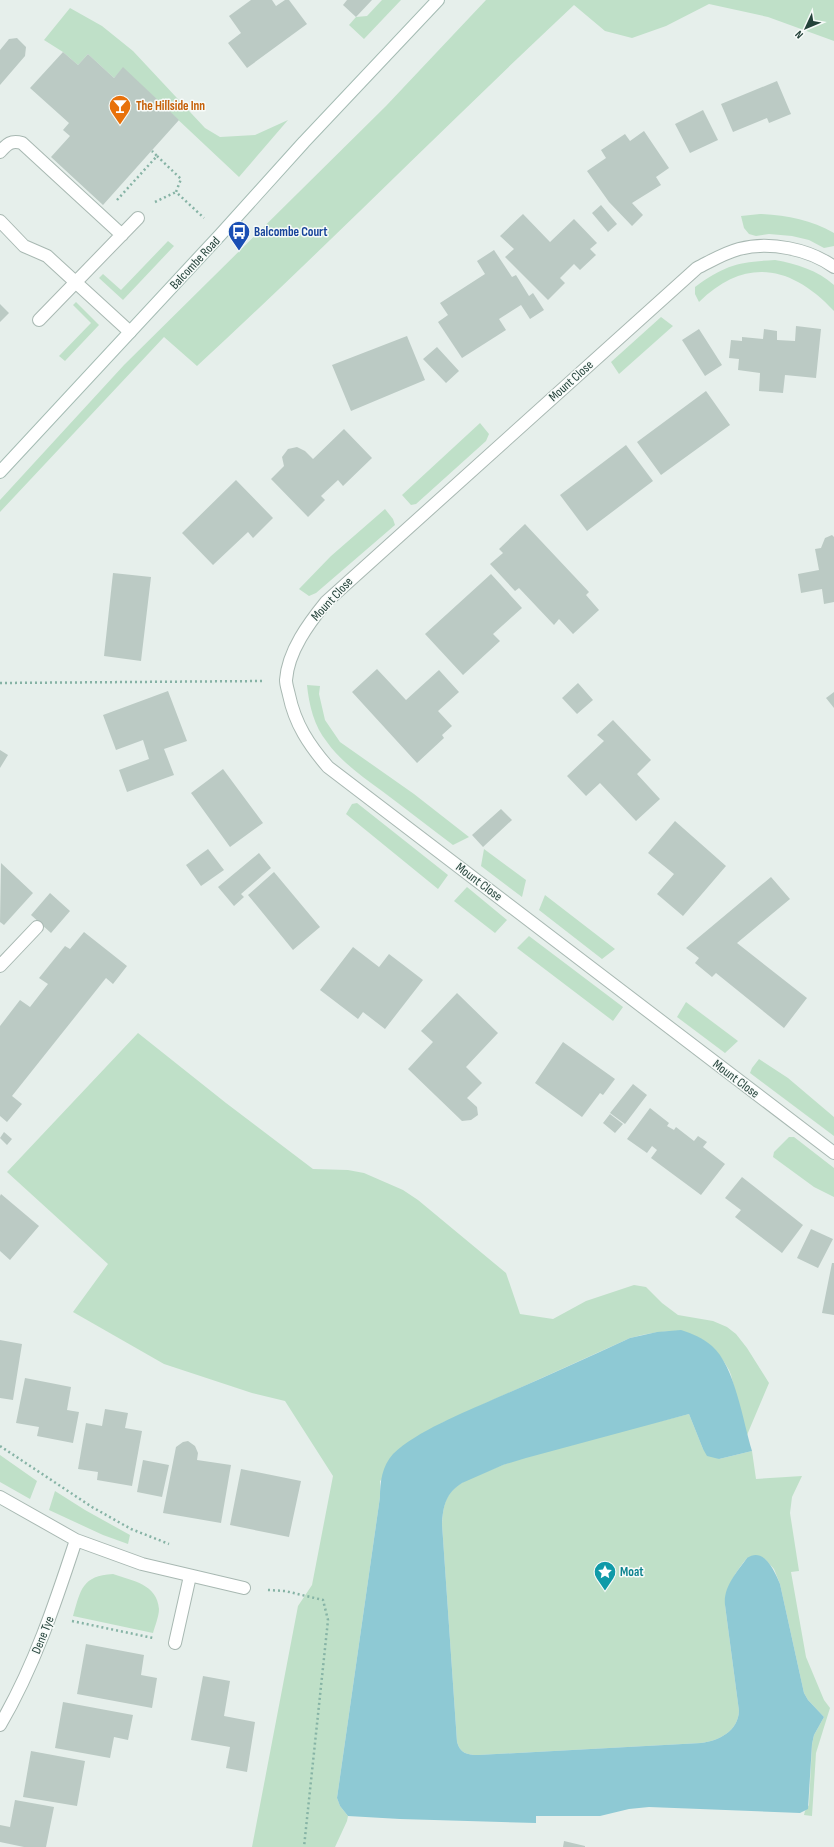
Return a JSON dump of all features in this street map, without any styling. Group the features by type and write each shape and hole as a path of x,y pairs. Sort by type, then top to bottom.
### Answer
{"street":[{"name":"Balcombe Road","path":"0,472 222,234 304,142 438,0"},
{"path":"0,152 10,142 15,141 22,143 122,235"},
{"path":"39,320 138,218"},
{"path":"0,221 24,246 47,256 130,332"},
{"name":"Mount Close","path":"834,267 807,253 764,246 740,249 720,256 697,268 326,602 304,630 292,656 286,680 292,707 300,730 311,748 328,766 834,1153"},
{"path":"1,963 37,927"},
{"path":"0,1497 76,1540 142,1564 244,1588"},
{"name":"Dene Tye","path":"0,1725 26,1677 51,1617 76,1540"},
{"path":"175,1643 190,1576"}],"path":[{"path":"152,151 182,179 176,192 222,234"},
{"path":"102,217 157,156"},
{"path":"0,683 286,680"},
{"path":"0,1446 92,1507 131,1529 175,1547"},
{"path":"244,1588 285,1591 323,1600 328,1620 304,1847"},
{"path":"51,1617 175,1643"}],"green space":[{"path":"382,0 401,0 364,39 349,25 356,17 367,16"},
{"path":"486,0 834,0 834,41 768,17 709,4 666,26 632,38 605,31 574,5 292,277 197,366 164,337 0,512 0,500 124,365 386,106"},
{"path":"70,8 102,26 133,51 205,128 220,137 255,135 288,120 239,177 123,68 114,78 88,54 78,65 63,52 44,40"},
{"path":"760,214 789,217 825,228 834,233 834,246 824,248 809,240 792,236 769,234 756,236 749,234 744,228 741,216"},
{"path":"168,241 174,246 123,300 99,278 103,274 121,290"},
{"path":"775,260 806,268 821,275 834,285 834,311 818,296 801,284 785,276 768,272 751,273 733,278 716,288 699,302 695,294 695,287 724,269 751,262"},
{"path":"76,302 99,325 65,361 59,356 91,323 73,305"},
{"path":"661,317 673,326 619,374 611,362"},
{"path":"480,423 489,434 486,441 416,504 411,505 402,495"},
{"path":"385,509 393,519 395,525 316,593 309,596 299,589 331,556"},
{"path":"307,685 320,686 319,694 325,720 340,742 414,794 469,837 453,845 346,763 322,736 315,722 309,700"},
{"path":"357,803 448,875 438,889 346,814 352,804"},
{"path":"484,849 526,880 522,897 481,866"},
{"path":"467,887 507,920 495,933 454,901"},
{"path":"545,895 615,949 602,959 539,910"},
{"path":"529,936 623,1007 613,1021 517,948"},
{"path":"686,1002 738,1041 725,1053 677,1017"},
{"path":"138,1033 226,1103 313,1169 348,1170 364,1173 403,1190 418,1200 506,1273 520,1314 553,1319 586,1301 634,1285 646,1287 662,1303 678,1315 713,1321 727,1327 736,1334 747,1348 769,1383 747,1435 730,1372 720,1356 710,1345 687,1333 661,1332 630,1338 442,1423 380,1481 380,1497 337,1798 340,1806 348,1816 335,1847 252,1847 298,1606 312,1585 333,1476 285,1401 252,1393 164,1364 73,1312 108,1264 7,1172"},
{"path":"759,1059 788,1078 834,1117 834,1136 750,1073"},
{"path":"789,1137 794,1137 834,1168 834,1197 814,1187 773,1157 774,1152"},
{"path":"689,1414 703,1449 719,1459 752,1451 756,1479 802,1476 792,1497 790,1513 799,1571 791,1572 806,1657 824,1700 830,1708 816,1753 812,1816 804,1815 809,1805 812,1744 814,1735 824,1717 808,1700 804,1693 780,1584 774,1569 765,1559 747,1558 735,1574 727,1592 725,1605 739,1711 735,1724 726,1734 714,1740 701,1743 478,1755 464,1753 458,1746 442,1524 448,1495 459,1485 468,1480 514,1461 564,1445"},
{"path":"0,1455 37,1481 30,1499 0,1482"},
{"path":"55,1491 85,1510 130,1535 128,1544 103,1535 49,1510"},
{"path":"113,1574 143,1585 154,1594 159,1609 158,1618 153,1633 73,1616 78,1598 84,1586 95,1578"}],"water":[{"path":"681,1330 705,1341 720,1355 727,1367 737,1395 752,1451 719,1459 707,1456 689,1414 503,1465 462,1483 452,1491 446,1500 442,1524 458,1746 464,1753 478,1755 701,1743 714,1740 726,1734 735,1724 739,1711 725,1605 726,1592 735,1574 747,1558 753,1555 759,1555 772,1567 780,1584 804,1693 808,1700 824,1717 814,1735 812,1744 808,1809 800,1813 649,1807 629,1809 600,1816 536,1816 536,1823 348,1816 340,1806 337,1798 380,1497 380,1486 384,1469 389,1459 403,1446 427,1430 630,1338 657,1332"}],"building":[{"path":"251,0 272,0 276,6 285,0 289,0 307,24 247,68 228,43 241,33 229,16"},
{"path":"347,0 372,0 356,17 343,5"},
{"path":"17,38 26,47 25,56 0,85 0,50 9,39"},
{"name":"The Hillside Inn","path":"63,52 78,65 88,54 114,78 123,67 179,120 103,205 51,157 70,136 63,130 69,123 30,88"},
{"path":"777,81 791,114 769,123 767,118 733,132 721,104"},
{"path":"703,110 718,140 690,153 675,124"},
{"path":"644,131 669,168 656,177 661,185 632,203 643,215 632,226 609,202 587,171 606,158 601,150 625,134 630,141"},
{"path":"601,205 617,224 608,232 592,213"},
{"path":"523,214 550,242 574,219 597,243 590,249 596,255 580,270 574,264 560,278 565,283 548,300 505,257 514,249 500,236"},
{"path":"494,250 512,277 516,275 529,296 533,293 544,310 530,319 521,305 499,319 506,330 462,358 438,322 448,315 440,303 485,274 477,261"},
{"path":"0,304 9,313 0,322"},
{"path":"796,326 821,329 816,378 785,375 783,393 759,391 760,373 738,370 739,359 729,358 731,340 742,341 742,337 763,339 764,329 777,331 777,340 795,341"},
{"path":"699,329 722,365 705,376 682,340"},
{"path":"407,336 425,380 351,411 332,365"},
{"path":"437,347 459,371 446,383 423,359"},
{"path":"706,391 730,425 661,475 637,442"},
{"path":"344,429 372,458 343,486 338,480 321,496 325,500 308,517 271,479 284,466 282,457 288,449 297,447 305,451 313,459"},
{"path":"626,445 653,481 587,531 560,495"},
{"path":"236,480 273,518 253,538 248,532 213,565 182,533"},
{"path":"525,524 589,592 586,595 599,610 573,634 559,619 554,625 519,588 515,591 490,564 503,553 499,549"},
{"path":"832,535 834,537 834,602 824,604 822,589 801,593 798,574 819,570 815,549 821,548 825,538"},
{"path":"113,573 151,577 141,661 104,656"},
{"path":"491,574 522,608 493,634 500,641 463,675 425,634"},
{"path":"377,669 406,700 439,670 459,692 438,711 452,726 442,735 444,738 417,763 352,692"},
{"path":"578,683 593,700 577,714 562,698"},
{"path":"168,691 187,741 164,749 174,775 127,792 119,770 149,759 143,740 116,750 103,715"},
{"path":"834,692 834,708 826,698"},
{"path":"613,720 651,760 637,774 660,799 636,821 600,783 586,796 567,776 604,741 597,735"},
{"path":"0,750 8,755 0,768"},
{"path":"223,769 263,823 230,847 191,793"},
{"path":"501,809 512,820 483,847 472,835"},
{"path":"675,821 726,866 683,916 657,894 674,874 648,853"},
{"path":"208,849 224,870 201,886 186,865"},
{"path":"259,853 271,868 241,894 244,897 234,906 218,887"},
{"path":"1,863 33,893 4,925 0,922"},
{"path":"274,872 320,927 293,950 248,895"},
{"path":"771,877 790,899 737,943 807,998 784,1028 716,973 712,977 695,963 699,958 686,948"},
{"path":"50,893 70,911 51,933 31,915"},
{"path":"84,932 127,966 113,984 106,978 12,1096 22,1104 7,1122 0,1116 0,1026 20,1000 30,1007 48,984 39,978 65,946 70,949"},
{"path":"353,947 379,967 389,954 423,980 385,1029 363,1012 358,1019 320,990"},
{"path":"457,993 498,1033 466,1067 482,1083 467,1098 477,1107 478,1115 471,1120 462,1121 408,1069 433,1042 421,1031"},
{"path":"563,1042 615,1079 603,1095 600,1093 582,1117 535,1083"},
{"path":"633,1084 647,1095 625,1124 610,1113"},
{"path":"650,1108 669,1123 667,1126 674,1130 676,1127 694,1141 698,1136 707,1142 703,1147 725,1164 701,1195 651,1158 657,1150 652,1146 647,1153 627,1139"},
{"path":"610,1114 623,1124 615,1133 603,1123"},
{"path":"4,1132 12,1139 7,1145 0,1138"},
{"path":"742,1177 803,1225 782,1253 735,1217 741,1210 725,1198"},
{"path":"1,1194 39,1226 10,1260 0,1251"},
{"path":"811,1229 833,1239 818,1268 797,1258"},
{"path":"832,1263 834,1263 834,1315 822,1313"},
{"path":"0,1340 22,1344 13,1400 0,1398"},
{"path":"25,1378 71,1387 67,1410 79,1412 73,1443 37,1436 39,1427 16,1423"},
{"path":"105,1409 128,1413 125,1428 142,1431 132,1486 97,1480 98,1472 78,1469 86,1423 102,1426"},
{"path":"188,1441 195,1446 198,1453 197,1460 231,1465 221,1523 163,1513 176,1447 183,1442"},
{"path":"143,1460 169,1465 162,1497 137,1492"},
{"path":"241,1469 301,1481 289,1537 230,1525"},
{"path":"86,1644 144,1655 141,1675 157,1678 152,1708 77,1694"},
{"path":"203,1676 230,1681 224,1716 255,1722 247,1772 226,1768 230,1747 191,1740"},
{"path":"63,1702 133,1715 128,1740 114,1737 110,1758 55,1748"},
{"path":"31,1751 85,1761 77,1806 23,1797"},
{"path":"15,1800 54,1807 46,1847 24,1847 0,1842 0,1825 10,1827"},
{"path":"564,1841 585,1846 585,1847 563,1847"}],"place":[{"name":"The Hillside Inn","path":"120,126"},
{"name":"Balcombe Court","path":"239,252"},
{"name":"Moat","path":"605,1592"}]}
